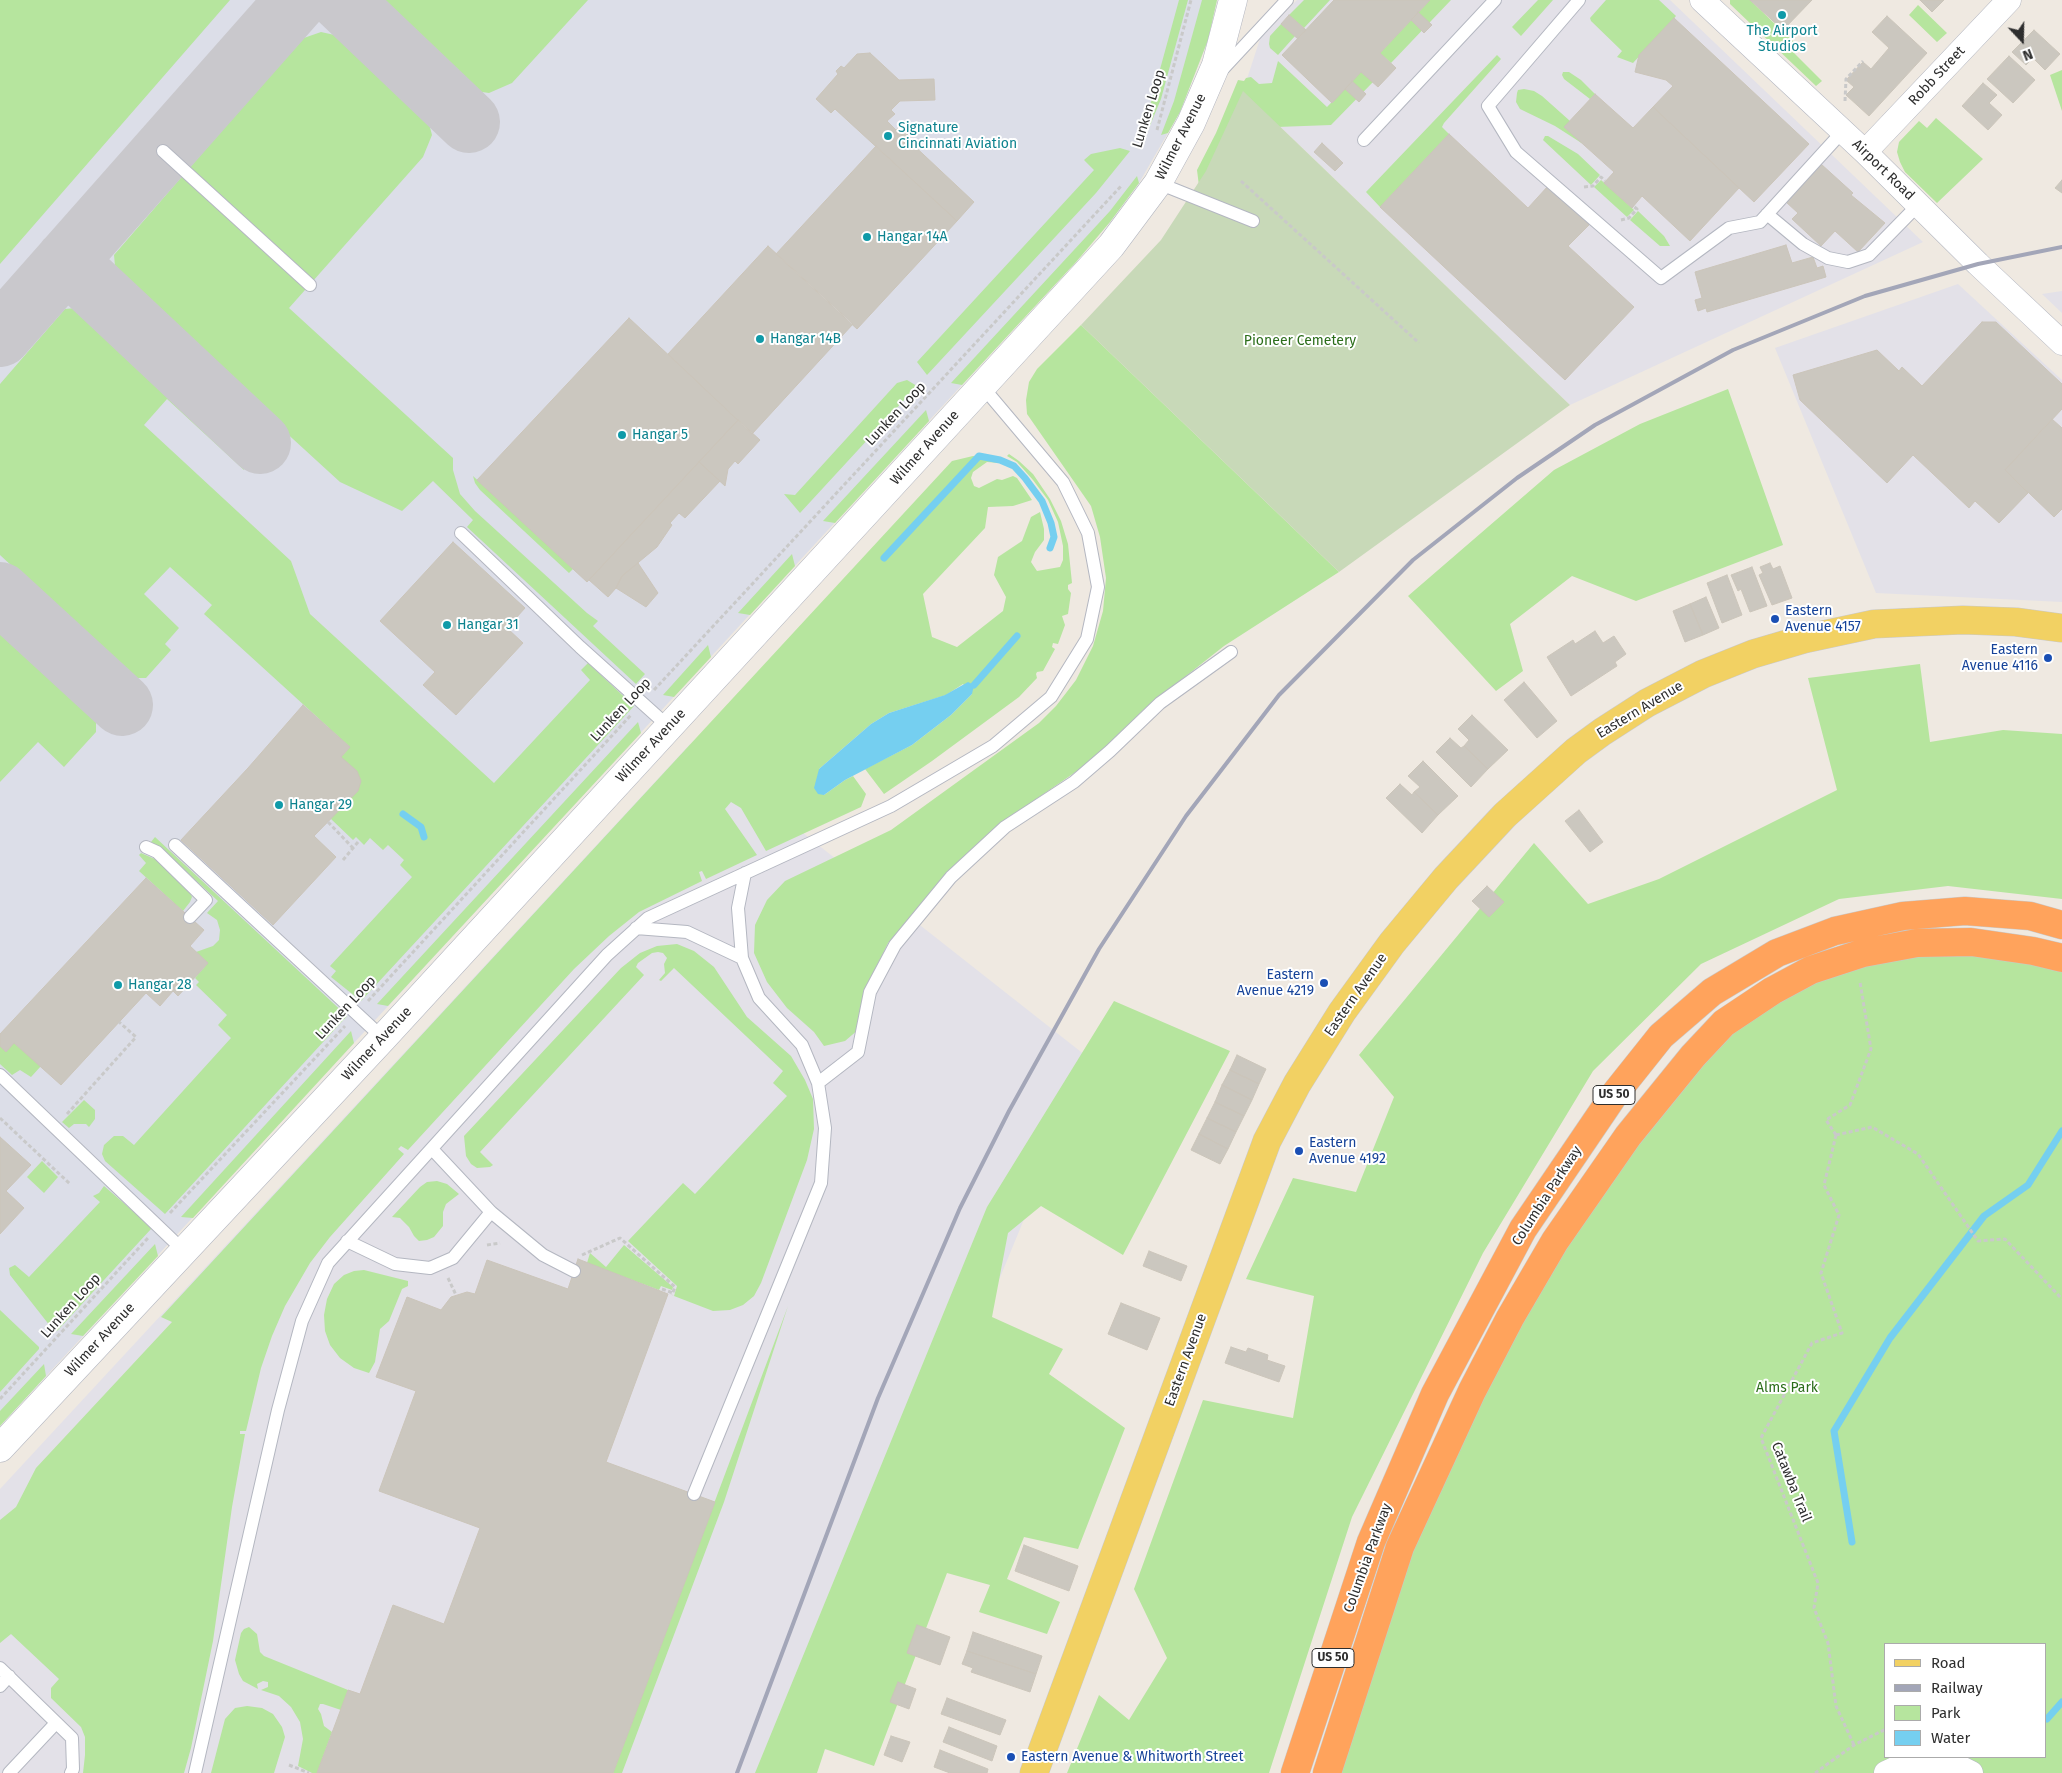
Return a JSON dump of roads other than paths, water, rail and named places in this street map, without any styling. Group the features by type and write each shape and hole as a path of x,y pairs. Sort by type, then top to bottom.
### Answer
{"highway":[{"name":"Columbia Parkway","path":"1295,1773 1370,1542 1435,1394 1523,1229 1614,1095 1661,1036 1712,992 1777,953 1835,931 1903,916 1965,911 2030,916 2062,925"},
{"name":"Columbia Parkway","path":"1327,1773 1400,1547 1472,1391 1510,1318 1555,1241 1628,1136 1664,1089 1693,1056 1724,1023 1772,991 1811,970 1863,953 1917,943 1971,942 2033,951 2062,958"}],"main road":[{"name":"Eastern Avenue","path":"1034,1773 1267,1141 1298,1084 1342,1012 1392,943 1446,878 1505,816 1576,751 1602,732 1647,703 1704,674 1753,654 1804,639 1874,624 1963,620 2016,622 2062,628"}],"street":[{"name":"Wilmer Avenue","path":"0,1448 383,1038 1111,246 1158,183 1191,123 1216,64 1233,0"},
{"name":"Airport Road","path":"1702,0 1843,131 2062,343"},
{"name":"Robb Street","path":"1865,152 2009,0"},
{"path":"1886,1773 1899,1767 1941,1762 1971,1773"}],"lane":[{"path":"1207,86 1287,0"},
{"path":"1364,140 1495,0"},
{"path":"1579,0 1488,106 1516,152 1661,278 1729,228 1760,222 1843,131"},
{"path":"163,150 310,285"},
{"path":"1158,183 1253,221"},
{"path":"1767,214 1802,244 1828,258 1848,262 1869,254 1918,205"},
{"path":"195,1773 278,1410 302,1321 328,1263 607,955 648,918 891,806 993,746 1052,698 1087,639 1098,587 1088,532 1063,482 982,386"},
{"path":"461,533 580,647 669,727"},
{"path":"818,1084 858,1052 870,992 895,944 951,877 1005,827 1074,782 1110,751 1160,703 1231,652"},
{"path":"176,845 383,1038"},
{"path":"146,848 157,852 206,900 190,917"},
{"path":"694,1494 821,1183 825,1128 818,1084 802,1045 759,998 742,958 738,908 745,873"},
{"path":"636,928 687,932 742,958"},
{"path":"0,1075 184,1251"},
{"path":"432,1148 491,1212 543,1256 574,1271"},
{"path":"347,1242 396,1264 430,1268 453,1258 491,1212"},
{"path":"3,1677 72,1738 73,1769 71,1773"},
{"path":"10,1773 56,1723"}],"water":[{"path":"968,682 974,685 972,694 951,715 912,745 845,780 824,795 818,794 814,788 819,769 871,724 889,713 945,695"}],"waterway":[{"path":"884,558 979,456 1000,460 1014,466 1025,478 1042,501 1051,523 1054,537 1050,548"},
{"path":"974,685 1017,636"},
{"path":"403,814 421,827 424,837"},
{"path":"1852,1542 1834,1431 1890,1338 1984,1216 2028,1185 2062,1131"},
{"path":"2047,1719 2062,1702"}],"railway":[{"path":"737,1773 878,1398 960,1208 1009,1111 1099,949 1186,816 1279,695 1413,560 1517,478 1595,425 1733,350 1865,296 1978,264 2062,247"}],"place":[{"name":"The Airport Studios","path":"1782,15"},
{"name":"Signature Cincinnati Aviation","path":"888,136"},
{"name":"Hangar 14A","path":"867,237"},
{"name":"Hangar 14B","path":"760,339"},
{"name":"Hangar 5","path":"622,435"},
{"name":"Eastern Avenue 4157","path":"1775,619"},
{"name":"Hangar 31","path":"447,625"},
{"name":"Eastern Avenue 4116","path":"2048,658"},
{"name":"Hangar 29","path":"279,805"},
{"name":"Eastern Avenue 4219","path":"1324,983"},
{"name":"Hangar 28","path":"118,985"},
{"name":"Eastern Avenue 4192","path":"1299,1151"},
{"name":"Eastern Avenue & Whitworth Street","path":"1011,1757"}],"park label":[{"name":"Pioneer Cemetery","path":"1300,341"},
{"name":"Alms Park","path":"1787,1388"}]}
